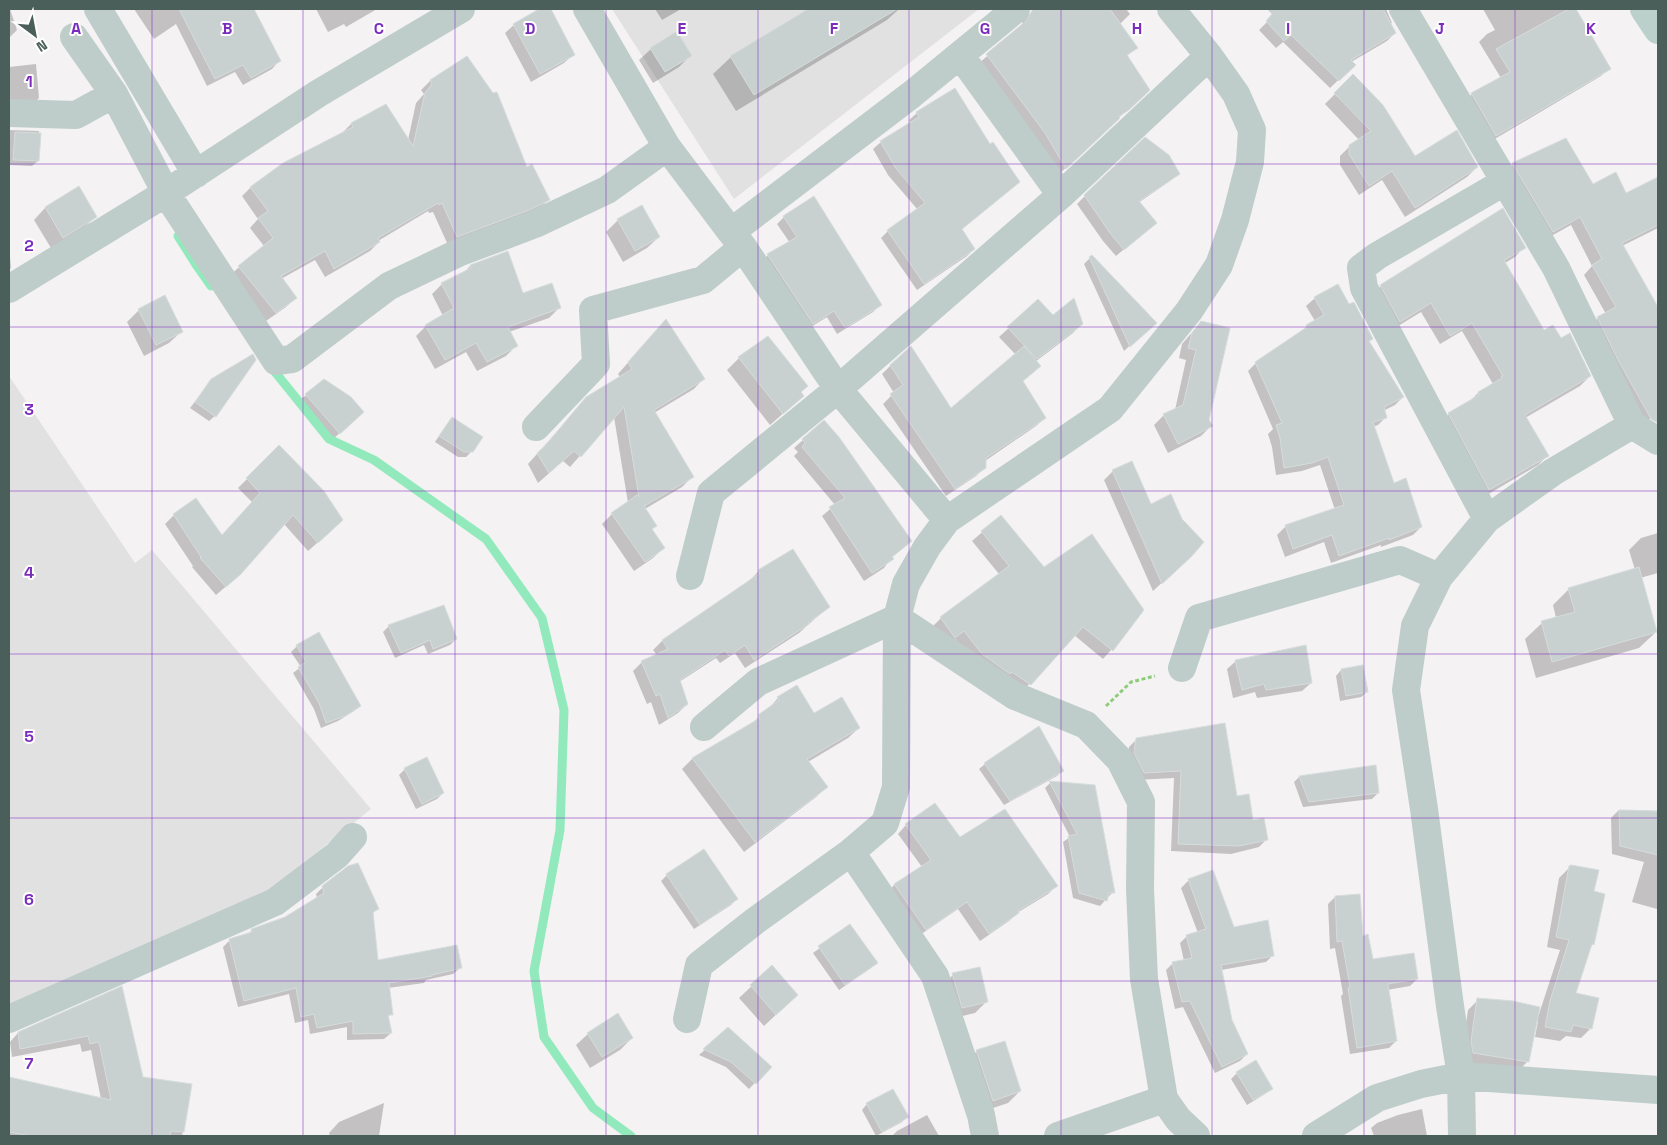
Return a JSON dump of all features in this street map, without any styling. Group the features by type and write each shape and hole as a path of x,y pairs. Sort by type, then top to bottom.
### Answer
{"street":[{"path":"98,9 196,174"},
{"path":"9,290 196,174 319,93 461,9"},
{"path":"587,9 668,147 737,239 838,389 947,520"},
{"path":"536,427 596,364 593,310 704,280 737,239 1016,9"},
{"path":"687,1019 698,965 850,852 885,823 896,787 897,618 906,584 927,547 947,520 1110,409 1189,310 1219,265 1235,220 1250,162 1252,130 1236,94 1209,56 1171,9"},
{"path":"1403,9 1556,268 1632,425 1658,441"},
{"path":"1644,9 1658,30"},
{"path":"74,37 114,94 166,193 276,361 292,359 389,286 458,253 535,224 607,190 668,147"},
{"path":"960,55 1061,195"},
{"path":"690,576 711,493 838,389 1061,195 1209,56"},
{"path":"9,113 76,115 114,94"},
{"path":"1487,519 1364,288 1361,268 1377,256 1506,181"},
{"path":"1462,1136 1461,1076 1406,690 1415,626 1439,576 1487,519 1553,472 1632,425"},
{"path":"1182,668 1199,618 1400,560 1439,576"},
{"path":"897,618 1015,696 1086,725 1120,760 1141,802 1140,889 1144,979 1164,1099 1178,1119 1196,1136"},
{"path":"704,727 758,682 897,618"},
{"path":"9,1019 275,902 337,855 353,837"},
{"path":"850,852 935,976 981,1115 985,1136"},
{"path":"1316,1136 1377,1098 1421,1084 1461,1076 1658,1090"},
{"path":"1058,1136 1164,1099"}],"path":[{"path":"1086,725 1131,682 1182,668"}],"shaded area":[{"path":"612,9 979,9 734,199"},
{"path":"9,376 135,563 152,550 371,809 270,890 9,1005"}],"building":[{"path":"179,9 254,9 281,61 251,78 243,65 215,79"},
{"path":"539,9 551,9 575,55 540,74 513,24"},
{"path":"808,9 897,9 754,95 730,56"},
{"path":"1033,9 1110,9 1138,48 1127,55 1150,90 1129,110 1118,117 1120,118 1066,169 1045,133 986,54 1026,21"},
{"path":"1267,9 1383,9 1396,33 1351,60 1356,65 1339,81 1291,35 1284,41 1266,21 1272,14"},
{"path":"1569,9 1576,9 1611,69 1496,136 1471,93 1510,72 1496,49"},
{"path":"677,31 692,56 665,72 650,48"},
{"path":"467,56 493,93 497,92 527,167 532,164 550,200 529,210 457,237 442,203 439,205 438,203 378,238 380,242 334,269 325,251 281,276 297,298 276,313 238,266 273,238 258,218 268,211 250,187 283,163 353,127 351,123 386,104 413,146 425,93 432,84 430,80"},
{"path":"1353,74 1383,105 1415,156 1457,130 1478,167 1415,208 1392,171 1369,186 1349,154 1349,145 1371,131 1334,93"},
{"path":"955,88 990,144 993,142 1020,182 962,229 975,249 924,284 887,230 925,203 895,167 880,141 919,117 916,112"},
{"path":"15,132 41,133 39,161 13,160"},
{"path":"1145,137 1169,155 1180,174 1139,201 1157,223 1124,250 1084,195"},
{"path":"1566,138 1593,184 1616,172 1626,193 1658,177 1658,225 1622,243 1658,307 1658,423 1651,419 1618,360 1597,317 1616,307 1592,265 1602,259 1580,217 1553,232 1512,163"},
{"path":"79,186 97,217 63,238 45,207"},
{"path":"814,196 882,305 845,328 834,311 813,324 767,254 797,237 783,216"},
{"path":"642,205 660,237 635,251 617,219"},
{"path":"1503,208 1526,248 1504,260 1544,330 1553,325 1561,338 1570,333 1591,376 1525,415 1549,456 1489,490 1448,413 1479,395 1478,392 1503,376 1472,323 1450,336 1431,303 1400,322 1380,285"},
{"path":"508,251 523,293 552,283 561,308 508,327 518,346 487,362 476,343 445,360 425,325 454,308 441,283 471,268 470,265"},
{"path":"1092,255 1157,323 1130,347 1089,257"},
{"path":"1338,284 1349,304 1354,302 1373,339 1369,341 1404,397 1384,407 1387,418 1373,422 1394,483 1406,478 1422,527 1339,556 1332,535 1293,549 1285,525 1344,505 1328,457 1312,463 1284,468 1280,438 1276,425 1282,423 1255,362 1307,327 1306,325 1324,315 1314,297"},
{"path":"165,295 183,332 156,345 138,309"},
{"path":"1074,298 1083,324 1037,359 1007,327 1038,299 1053,315"},
{"path":"666,319 705,379 654,410 694,477 644,506 657,526 652,529 665,548 645,562 611,513 637,495 639,497 624,407 581,457 574,451 549,473 537,453 586,397 632,369 628,362"},
{"path":"1201,321 1230,328 1209,420 1213,426 1178,444 1163,414 1183,405 1196,350 1188,348 1192,333"},
{"path":"768,336 808,386 801,392 804,396 783,414 738,357"},
{"path":"911,346 951,408 1024,346 1041,366 1023,381 1046,418 986,458 986,468 955,489 890,394 903,385 890,365"},
{"path":"253,354 256,360 216,417 195,402 211,379"},
{"path":"324,379 351,397 364,412 340,434 305,394"},
{"path":"452,417 483,437 473,452 464,452 439,436"},
{"path":"824,420 839,437 912,541 892,557 894,559 872,573 829,507 845,498 802,447 805,443 802,439"},
{"path":"279,445 324,491 343,520 318,543 293,515 241,574 226,587 200,558 173,514 196,498 222,535 260,493 246,478"},
{"path":"1132,461 1151,504 1171,494 1182,519 1204,542 1162,584 1112,470"},
{"path":"1001,515 1044,567 1092,534 1144,610 1113,651 1083,627 1031,685 1012,672 1010,674 982,654 964,631 955,638 940,617 1009,566 981,531"},
{"path":"793,549 830,607 809,624 754,660 745,645 729,656 725,650 680,680 688,704 668,718 660,694 656,696 641,661 668,649 662,640 760,573 758,570"},
{"path":"1639,567 1657,632 1552,662 1541,621 1575,612 1568,588"},
{"path":"444,605 457,639 433,649 430,640 401,653 388,625"},
{"path":"319,632 361,706 345,716 326,723 319,703 298,667 306,662 296,645"},
{"path":"1306,645 1312,683 1266,690 1264,684 1242,690 1235,660"},
{"path":"1363,665 1368,692 1346,696 1341,669"},
{"path":"797,685 814,713 842,697 860,728 807,759 828,787 755,842 692,758 760,718 758,715 779,700 777,697"},
{"path":"1225,723 1237,796 1249,794 1253,820 1264,818 1268,840 1239,846 1178,844 1181,771 1144,773 1134,753 1136,738"},
{"path":"1039,726 1064,771 1010,801 984,763"},
{"path":"427,757 444,793 422,804 404,768"},
{"path":"1376,765 1379,793 1309,802 1299,776"},
{"path":"1049,781 1095,785 1115,893 1109,893 1107,901 1079,893 1068,836 1077,834"},
{"path":"935,803 960,837 1005,809 1058,886 1018,911 1019,913 989,934 967,902 926,930 894,884 931,860 905,824"},
{"path":"1619,810 1658,811 1658,855 1620,846"},
{"path":"704,849 738,899 700,925 666,874"},
{"path":"358,863 379,909 373,912 378,960 457,945 462,968 432,976 389,983 393,1015 388,1015 392,1033 353,1034 353,1021 317,1028 314,1014 301,1017 296,988 244,1001 229,939 252,932 251,929 285,917 324,893 322,886 348,866"},
{"path":"1569,866 1599,870 1594,891 1605,894 1594,945 1592,944 1576,993 1599,998 1592,1029 1573,1025 1571,1032 1545,1027 1550,1001 1569,940 1556,937"},
{"path":"1213,870 1234,927 1268,920 1274,956 1221,965 1232,1020 1248,1054 1222,1067 1190,1001 1182,1002 1172,962 1192,958 1186,935 1206,929 1188,879"},
{"path":"1360,894 1363,936 1368,934 1373,959 1414,953 1418,979 1388,984 1397,1041 1357,1048 1348,988 1350,987 1342,941 1337,942 1335,896"},
{"path":"850,924 878,963 845,985 818,946"},
{"path":"772,965 798,995 776,1015 750,985"},
{"path":"980,967 988,1002 962,1008 952,973"},
{"path":"122,986 143,1077 192,1084 184,1132 171,1131 170,1136 31,1136 9,1132 9,1077 111,1100 99,1042 90,1044 88,1036 20,1049 18,1032"},
{"path":"1477,998 1513,1001 1540,1007 1529,1062 1473,1053 1471,1041"},
{"path":"618,1013 633,1038 602,1057 587,1033"},
{"path":"728,1027 772,1067 756,1084 731,1062 703,1049"},
{"path":"1005,1041 1021,1091 993,1101 976,1050"},
{"path":"1256,1060 1273,1089 1253,1100 1236,1072"},
{"path":"893,1089 909,1117 882,1132 866,1103"}],"waterway":[{"path":"178,236 211,286"},
{"path":"271,367 329,439 374,460 486,539 542,618 564,710 560,830 534,971 544,1037 593,1108 631,1136"}]}
